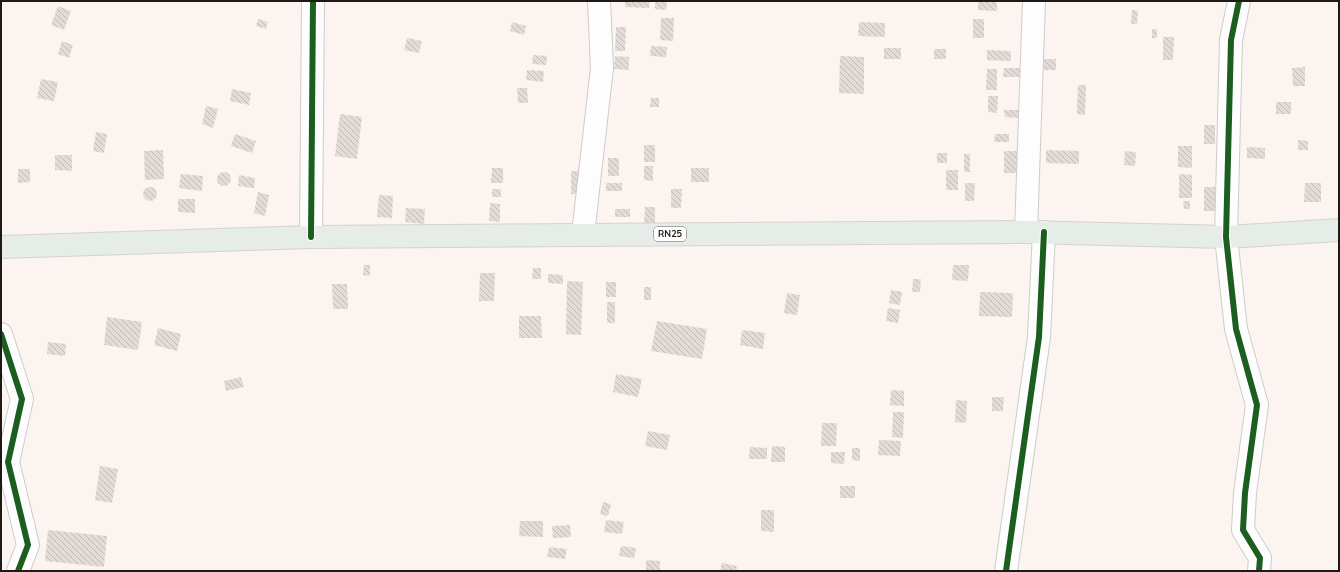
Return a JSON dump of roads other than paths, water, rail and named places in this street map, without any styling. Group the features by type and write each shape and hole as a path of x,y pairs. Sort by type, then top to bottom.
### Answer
{"main road":[{"name":"RN25","path":"1,247 311,237 1035,232 1226,237 1339,230"}],"street":[{"path":"311,237 313,1"},
{"path":"583,234 602,68 599,1"},
{"path":"1006,571 1038,337 1035,232 1034,1"},
{"path":"1240,1 1231,40 1226,237 1236,329 1257,405 1245,493 1243,530 1260,558 1259,571"},
{"path":"1,334 22,399 8,462 28,545 18,571"}]}
